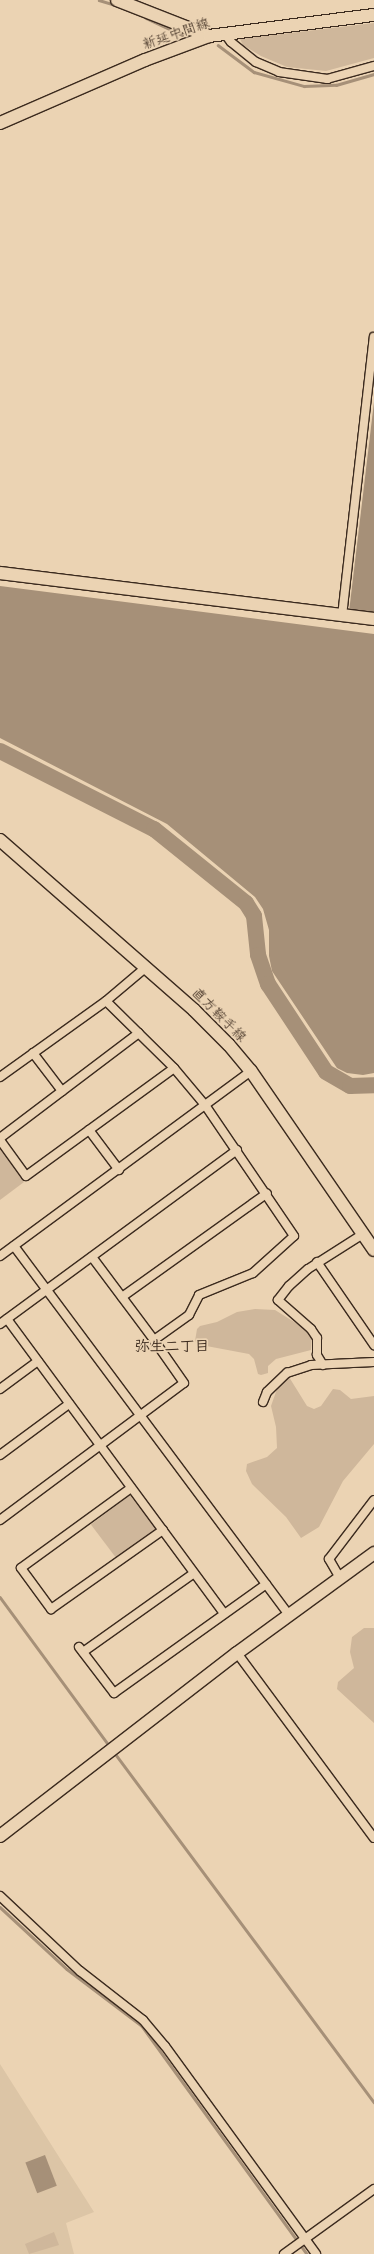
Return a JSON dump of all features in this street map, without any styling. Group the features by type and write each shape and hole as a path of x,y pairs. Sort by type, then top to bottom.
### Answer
{"main road":[{"path":"117,0 209,36"},
{"name":"新延中間線","path":"0,123 145,60 209,36 374,15"},
{"path":"0,573 374,619"},
{"name":"直方鞍手線","path":"0,840 194,1010 252,1071 374,1250"},
{"path":"0,1836 114,1750 237,1653 374,1553"}],"street":[{"path":"225,34 231,42 256,62 279,72 327,78 374,66"},
{"path":"342,616 374,337"},
{"path":"0,1077 106,1001 145,968"},
{"path":"106,1001 174,1068 205,1105 267,1193 294,1236 253,1273 199,1295 189,1315 154,1340"},
{"path":"139,1033 0,1139 26,1176 174,1068"},
{"path":"33,1053 62,1091"},
{"path":"0,1256 252,1071"},
{"path":"89,1130 119,1170"},
{"path":"0,1324 237,1150"},
{"path":"122,1297 267,1193"},
{"path":"323,1365 317,1354 317,1338 312,1329 278,1300 289,1286 317,1262 363,1234"},
{"path":"14,1246 141,1414 289,1615"},
{"path":"0,1520 184,1383 92,1257"},
{"path":"317,1262 374,1345"},
{"path":"7,1319 224,1613"},
{"path":"0,1389 38,1362"},
{"path":"263,1402 267,1392 287,1373 312,1365 374,1362"},
{"path":"0,1454 69,1404"},
{"path":"131,1488 21,1568 51,1609 163,1530"},
{"path":"340,1578 329,1559 374,1500"},
{"path":"194,1572 81,1650 114,1693 266,1584"},
{"path":"237,1653 374,1838"},
{"path":"0,1896 80,1971 143,2020 165,2046 316,2254"},
{"path":"284,2254 374,2189"}],"shaded area":[{"path":"374,23 374,58 326,71 287,67 261,56 243,45 240,39"},
{"path":"374,402 374,615 349,612"},
{"path":"0,586 374,634 374,1073 363,1075 347,1073 337,1068 272,971 269,956 269,930 263,909 255,897 167,824 0,738"},
{"path":"0,1149 24,1182 0,1200"},
{"path":"255,1309 275,1310 312,1333 311,1350 276,1359 268,1366 268,1373 261,1375 258,1374 254,1359 249,1354 201,1345 195,1341 197,1329 200,1326 217,1322 237,1312"},
{"path":"289,1377 307,1406 314,1409 321,1406 333,1389 340,1390 351,1399 374,1396 374,1444 343,1481 319,1527 301,1538 286,1517 252,1484 246,1471 247,1464 267,1457 277,1448 276,1427 271,1406 278,1386"},
{"path":"130,1495 156,1529 117,1559 91,1524"},
{"path":"364,1628 374,1628 374,1723 337,1689 338,1682 354,1668 350,1652 352,1637"},
{"path":"0,2064 94,2212 66,2223 74,2254 0,2254"},
{"path":"45,2155 57,2186 37,2193 25,2163"},
{"path":"54,2232 59,2245 29,2254 25,2244"}],"waterway":[{"path":"99,0 115,5"},
{"path":"146,18 182,35"},
{"path":"218,45 254,72 304,86 336,85 374,74"},
{"path":"0,751 154,829 246,903 254,916 258,955 268,984 326,1072 350,1086 374,1085"},
{"path":"0,1597 110,1747"},
{"path":"114,1752 374,2102"},
{"path":"0,1907 67,1969 142,2026 307,2254"}],"district":[{"name":"弥生二丁目","path":"172,1347"}]}
